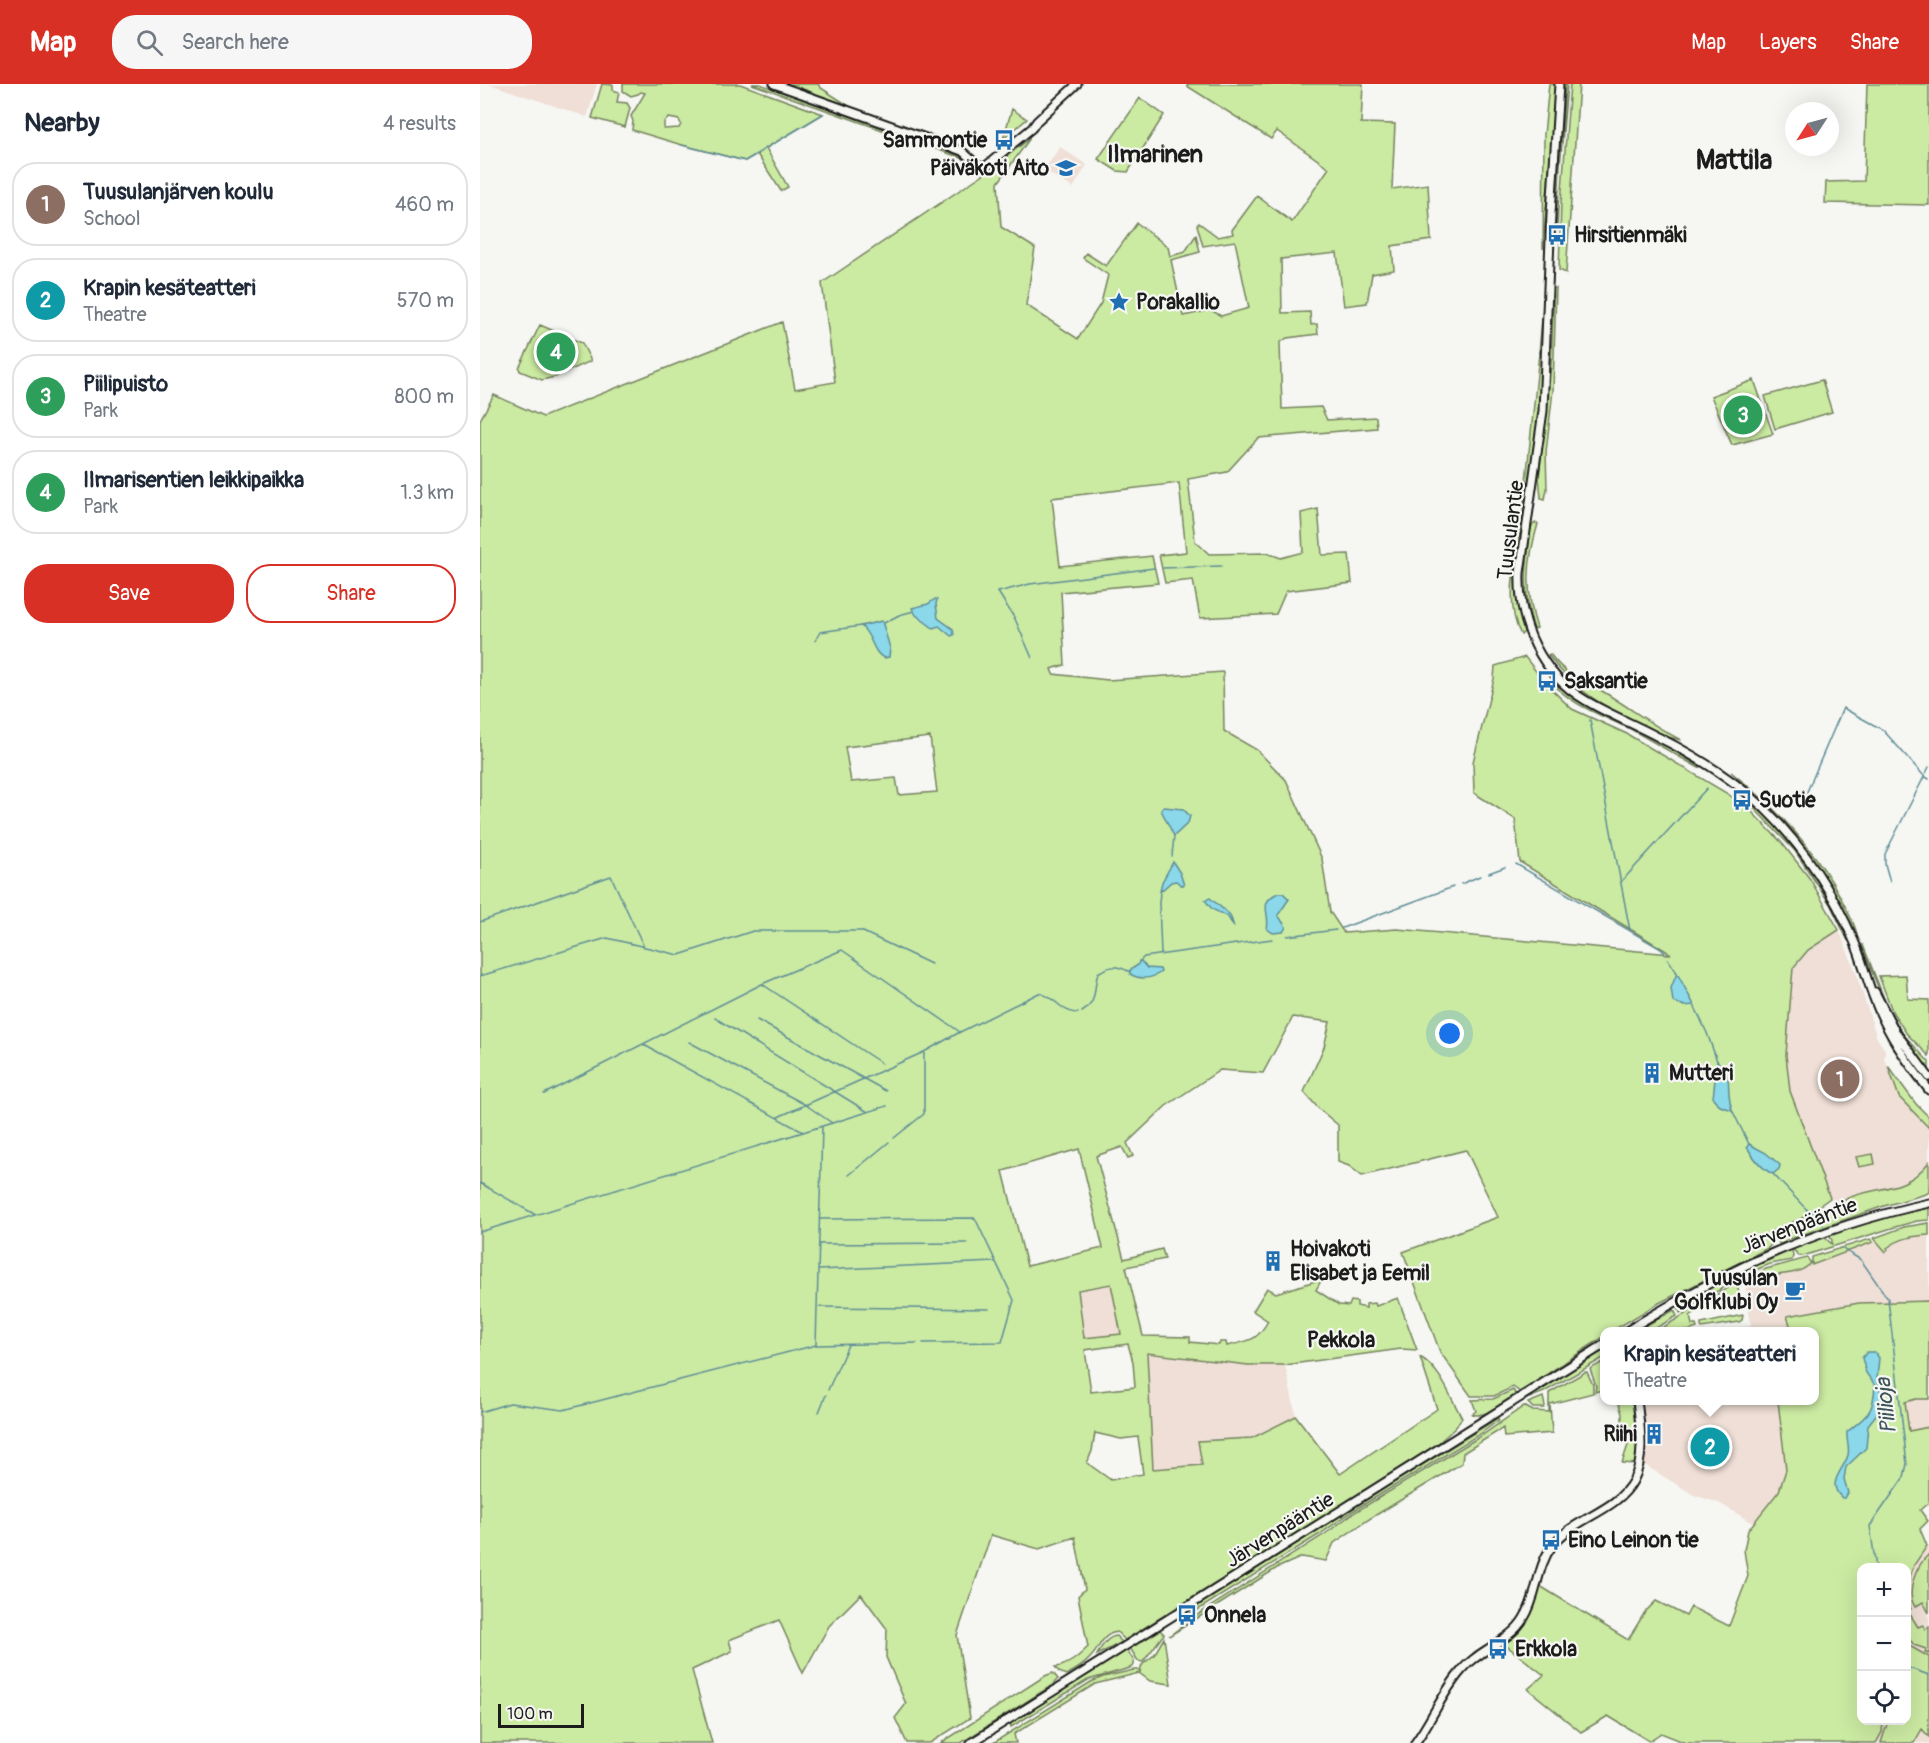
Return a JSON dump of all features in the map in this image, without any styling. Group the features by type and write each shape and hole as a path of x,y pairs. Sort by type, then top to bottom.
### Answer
{"main road":[{"path":"774,84 962,151 980,167 986,166 1032,128 1077,84"},
{"name":"Tuusulantie","path":"1561,84 1551,214 1543,411 1520,573 1521,599 1529,633 1546,664 1571,690 1586,701 1705,762 1762,807 1790,837 1821,878 1854,941 1874,1000 1890,1035 1899,1051 1929,1090"},
{"name":"Tuusulantie","path":"1866,974 1895,1031 1929,1077"},
{"name":"Järvenpääntie","path":"1632,1327 1695,1289 1775,1250 1876,1214 1929,1203"},
{"name":"Järvenpääntie","path":"971,1743 1600,1347"},
{"path":"1416,1743 1461,1671 1473,1659 1504,1639 1524,1618 1539,1572 1553,1545 1566,1532 1617,1499 1633,1482 1640,1461 1641,1447 1637,1405"}],"shaded area":[{"path":"490,84 597,84 587,117"},
{"name":"Päiväkoti Aito","path":"1060,147 1087,165 1073,188 1044,170"},
{"path":"1839,930 1854,967 1877,1038 1885,1050 1884,1061 1899,1097 1929,1128 1929,1162 1926,1166 1901,1185 1848,1198 1840,1204 1830,1198 1790,1091 1786,1055 1793,968 1808,950"},
{"path":"1921,1226 1929,1227 1929,1301 1859,1303 1787,1316 1791,1326 1747,1327 1751,1326 1745,1285 1757,1278 1796,1271 1854,1247"},
{"path":"1111,1284 1121,1334 1084,1338 1078,1290"},
{"path":"1147,1353 1248,1365 1285,1365 1296,1416 1252,1438 1199,1441 1202,1465 1153,1470"},
{"path":"1929,1399 1929,1427 1909,1431 1905,1402"},
{"path":"1641,1405 1778,1405 1786,1470 1779,1491 1753,1523 1719,1503 1694,1495 1643,1464"},
{"path":"1929,1545 1929,1743 1876,1743 1882,1732 1883,1725 1911,1725 1911,1564"}],"green space":[{"path":"602,84 613,85 613,90 619,92 617,102 627,103 630,108 625,127 592,118"},
{"path":"623,84 740,84 823,114 766,148 788,187 781,191 757,154 745,161 632,130 631,116 645,93 641,92 631,96 623,91","holes":["669,118 679,120 681,124 679,128 664,129 664,122"]},
{"path":"752,84 760,84 961,156 961,158"},
{"path":"784,84 818,84 849,106"},
{"path":"1188,84 1363,84 1361,123 1395,124 1392,189 1428,184 1431,240 1392,246 1394,270 1372,274 1367,303 1344,306 1337,253 1281,259 1282,313 1310,312 1311,325 1317,324 1318,334 1287,338 1280,343 1282,409 1321,407 1327,420 1376,417 1377,428 1258,438 1227,472 1188,479 1195,541 1209,554 1267,553 1281,558 1303,552 1301,513 1318,509 1322,555 1349,554 1352,583 1286,591 1276,614 1200,618 1193,580 1165,583 1159,555 1186,552 1179,483 1052,498 1060,566 1152,556 1158,583 1061,592 1065,665 1051,669 1053,674 1108,680 1223,672 1224,731 1257,750 1286,780 1322,859 1330,912 1344,933 1397,929 1671,954 1520,862 1515,819 1474,793 1473,762 1494,679 1495,666 1525,657 1545,683 1572,709 1627,734 1728,794 1752,812 1782,843 1810,879 1839,930 1808,950 1793,968 1786,1055 1790,1091 1830,1198 1802,1218 1782,1227 1788,1241 1779,1244 1775,1230 1772,1231 1773,1243 1768,1248 1659,1303 1619,1327 1600,1327 1600,1339 1520,1392 1513,1387 1494,1396 1471,1396 1440,1352 1403,1252 1498,1217 1466,1150 1362,1176 1349,1166 1338,1162 1338,1125 1304,1092 1324,1047 1330,1022 1293,1017 1263,1073 1220,1070 1166,1106 1127,1143 1133,1156 1128,1158 1122,1147 1096,1156 1124,1259 1162,1249 1165,1259 1126,1267 1143,1336 1190,1337 1190,1342 1219,1345 1220,1342 1226,1342 1227,1346 1247,1341 1256,1337 1268,1321 1253,1311 1267,1288 1276,1293 1322,1279 1316,1290 1339,1305 1349,1306 1351,1301 1357,1302 1357,1306 1366,1308 1366,1304 1375,1303 1376,1306 1398,1298 1417,1350 1401,1349 1285,1365 1248,1365 1147,1353 1153,1469 1202,1465 1198,1441 1252,1438 1296,1416 1340,1474 1437,1409 1420,1357 1439,1376 1462,1418 1455,1428 1435,1446 1125,1640 1117,1632 1107,1636 1088,1661 1066,1675 1055,1667 1069,1663 1088,1647 1078,1596 1085,1589 1075,1537 1039,1549 991,1535 957,1635 970,1718 930,1743 907,1743 895,1718 906,1704 886,1657 887,1629 861,1594 829,1626 803,1673 779,1620 729,1640 732,1651 692,1670 712,1743 480,1743 480,420 494,395 543,417 782,322 795,389 835,382 822,283 991,169 1030,138 998,183 1001,227 1035,248 1026,305 1078,339 1101,303 1108,275 1083,258 1086,253 1106,266 1137,223 1168,247 1170,256 1185,252 1196,235 1200,252 1171,260 1183,316 1211,310 1221,316 1249,308 1235,241 1203,246 1197,225 1199,223 1218,237 1233,234 1232,230 1257,196 1292,222 1329,168 1277,131 1271,139 1187,86","holes":["930,737 937,792 899,795 896,778 851,782 845,747","1079,1149 1103,1248 1027,1266 1003,1171","1111,1284 1121,1334 1084,1338 1078,1290","1128,1344 1133,1362 1135,1387 1091,1392 1085,1350","1095,1433 1121,1439 1138,1437 1143,1474 1111,1480 1087,1463"]},
{"path":"1549,84 1556,84 1543,249 1544,135"},
{"path":"1565,84 1567,84 1557,231 1556,211"},
{"path":"1570,84 1579,84 1566,273 1559,270 1561,203"},
{"path":"1867,84 1929,84 1929,205 1825,203 1826,182 1864,181"},
{"path":"1140,98 1164,115 1128,172 1117,171 1098,159"},
{"path":"1012,109 1027,119 1003,139"},
{"path":"1554,288 1556,288 1553,390 1546,452 1545,499 1541,498 1539,477 1551,365"},
{"path":"1542,318 1544,352 1542,387 1517,576 1518,603 1524,632 1521,635 1515,621 1513,606 1513,574 1523,512"},
{"path":"540,325 582,343 591,361 555,377 542,380 520,371 519,368"},
{"path":"1754,380 1773,434 1732,445 1711,396"},
{"path":"1822,380 1832,412 1775,429 1765,396"},
{"path":"1535,523 1538,524 1529,576 1533,615 1537,628 1534,629 1530,616 1526,578 1531,527"},
{"path":"1550,654 1568,673 1602,691 1681,740 1668,737 1633,721 1588,695 1561,671 1548,655"},
{"path":"1552,682 1589,707 1624,724 1623,726 1576,702"},
{"path":"1627,727 1667,746 1700,767"},
{"path":"1731,772 1782,817 1825,870 1853,922 1857,935 1834,890 1811,855 1789,827"},
{"path":"1749,803 1777,825 1801,854 1830,900 1848,941 1830,904 1795,851"},
{"path":"1861,944 1887,1006 1903,1034 1929,1062 1929,1071 1901,1035 1886,1007"},
{"path":"1906,975 1908,999 1929,1000 1929,1056 1907,1034 1893,1013 1879,976"},
{"path":"1888,1066 1916,1104 1929,1117 1929,1128 1899,1097"},
{"path":"1873,1154 1875,1164 1859,1167 1856,1157"},
{"path":"1929,1162 1929,1192 1926,1194 1884,1206 1790,1239 1787,1230 1789,1225 1809,1225 1848,1198 1900,1184 1910,1179"},
{"path":"1929,1208 1929,1220 1895,1227 1803,1256 1799,1256 1793,1249 1824,1237 1832,1244 1828,1235 1886,1217"},
{"path":"1929,1223 1929,1235 1902,1240 1887,1248 1886,1252 1874,1238 1904,1227"},
{"path":"1870,1239 1873,1242 1812,1265 1812,1257"},
{"path":"1792,1249 1792,1260 1770,1264 1739,1277 1740,1271"},
{"path":"1807,1258 1811,1263 1800,1271 1764,1276 1745,1285 1741,1283 1744,1279 1766,1269"},
{"path":"1730,1277 1735,1281 1680,1313 1678,1307 1695,1295"},
{"path":"1736,1283 1742,1301 1697,1311 1690,1316 1692,1325 1697,1327 1664,1327"},
{"path":"1929,1301 1929,1399 1905,1402 1909,1431 1929,1427 1929,1502 1920,1510 1928,1521 1920,1529 1927,1546 1914,1565 1911,1574 1911,1563 1857,1563 1857,1725 1883,1725 1882,1732 1876,1743 1686,1743 1661,1733 1649,1741 1608,1716 1581,1732 1528,1689 1544,1675 1503,1643 1518,1632 1528,1619 1540,1586 1628,1640 1645,1612 1656,1601 1686,1616 1691,1607 1729,1626 1748,1576 1744,1550 1748,1530 1779,1491 1786,1470 1778,1405 1819,1405 1819,1327 1791,1327 1787,1316 1859,1303"},
{"path":"1674,1310 1677,1316 1658,1327 1643,1327"},
{"path":"1743,1315 1739,1322 1708,1327 1702,1327 1701,1324"},
{"path":"1600,1352 1600,1360 1544,1392 1529,1398"},
{"path":"1600,1364 1600,1390 1595,1392 1596,1386 1590,1369"},
{"path":"1585,1372 1593,1385 1593,1393 1550,1404 1552,1433 1504,1437 1503,1428 1463,1453 1462,1463 1334,1543 1326,1561 1302,1557 1277,1568 1169,1636 1194,1617 1325,1534 1352,1514 1481,1436 1524,1406 1533,1411 1549,1412 1549,1393"},
{"path":"1513,1390 1516,1395 1495,1409 1483,1414 1472,1414 1476,1411 1472,1400 1493,1399"},
{"path":"1543,1397 1544,1408 1533,1408 1528,1403"},
{"path":"1619,1405 1633,1405 1638,1443 1636,1464 1622,1463 1628,1445 1622,1430"},
{"path":"1498,1418 1499,1420 1480,1434 1353,1511 1188,1616 1202,1602"},
{"path":"1929,1554 1929,1613 1923,1602 1915,1607 1911,1594 1917,1571"},
{"path":"1911,1616 1918,1627 1923,1625 1925,1629 1929,1627 1929,1654 1925,1652 1926,1649 1914,1645 1911,1641"},
{"path":"1160,1630 1164,1634 1143,1662 1138,1661 1130,1648"},
{"path":"1116,1636 1122,1642 1097,1655 1107,1640"},
{"path":"1164,1638 1171,1684 1150,1681 1139,1673 1095,1684 1014,1734 1016,1743 993,1743 1091,1682 1134,1670 1140,1672 1142,1665 1154,1655"},
{"path":"1911,1647 1929,1657 1929,1737 1922,1729 1914,1743 1881,1743 1887,1725 1911,1725"},
{"path":"1127,1650 1134,1661 1134,1665 1130,1668 1088,1680 1011,1727 1010,1723"},
{"path":"1053,1673 1058,1679 1051,1686 961,1743 941,1743 1045,1676"}],"water":[{"path":"937,600 938,618 953,629 954,635 951,636 939,626 933,628 916,615 912,608 928,604"},
{"path":"882,621 890,648 889,657 884,658 877,653 868,634 861,626"},
{"path":"1164,807 1183,809 1190,816 1188,823 1174,836 1161,810"},
{"path":"1173,862 1184,885 1176,881 1171,882 1160,892 1162,882"},
{"path":"1278,893 1283,893 1289,899 1278,915 1286,927 1283,932 1273,933 1267,929 1266,905"},
{"path":"1210,898 1230,915 1234,927 1228,917 1212,909 1205,900"},
{"path":"1139,961 1147,968 1160,969 1161,972 1146,978 1130,974 1130,970 1138,965"},
{"path":"1677,973 1694,1005 1685,1006 1673,1002 1671,988"},
{"path":"1717,1061 1728,1076 1732,1110 1720,1106 1713,1098"},
{"path":"1749,1144 1766,1153 1780,1165 1779,1169 1773,1174 1765,1169 1749,1151 1747,1147"},
{"path":"1867,1352 1875,1352 1879,1358 1877,1378 1883,1406 1868,1425 1866,1448 1846,1467 1844,1479 1848,1493 1845,1498 1842,1498 1837,1492 1835,1482 1848,1455 1847,1432 1865,1417 1873,1402 1875,1385 1866,1373 1862,1358"}],"waterway":[{"path":"682,145 745,161 823,114"},
{"path":"1163,568 1221,566"},
{"path":"1032,658 1015,619 998,592 1030,584 1154,568"},
{"path":"884,623 899,615 914,611"},
{"path":"815,641 820,632 861,626"},
{"path":"1803,801 1843,708 1883,730 1929,779"},
{"path":"1590,720 1630,931"},
{"path":"1890,882 1885,854 1929,767"},
{"path":"1621,882 1707,788"},
{"path":"1172,856 1174,836"},
{"path":"1516,864 1666,954"},
{"path":"1489,873 1505,867"},
{"path":"480,922 611,876 644,947"},
{"path":"1461,884 1480,876"},
{"path":"1342,928 1453,887"},
{"path":"1160,892 1161,954"},
{"path":"1287,936 1336,930"},
{"path":"480,976 607,938 679,955 753,931 861,931 931,964"},
{"path":"1140,961 1144,957 1272,939"},
{"path":"544,1094 762,984 842,950 960,1032"},
{"path":"1668,959 1677,973"},
{"path":"1082,1012 1091,1004 1098,973 1114,967 1130,972"},
{"path":"762,984 881,1063"},
{"path":"778,1117 924,1052 1039,993 1067,1010 1078,1013"},
{"path":"1694,1005 1717,1061"},
{"path":"715,1018 868,1112"},
{"path":"757,1020 886,1091"},
{"path":"689,1042 806,1105 832,1123"},
{"path":"644,1045 803,1132"},
{"path":"894,1138 924,1114 924,1053"},
{"path":"480,1232 887,1106"},
{"path":"1732,1110 1749,1144"},
{"path":"816,1345 822,1127"},
{"path":"849,1175 889,1142"},
{"path":"1773,1174 1806,1209 1818,1216 1823,1225"},
{"path":"480,1183 534,1214"},
{"path":"819,1219 975,1218 1014,1300 1002,1342 923,1343"},
{"path":"820,1244 967,1243"},
{"name":"Piilioja","path":"1843,1249 1861,1260 1888,1299 1907,1464 1904,1477 1870,1526 1875,1563"},
{"path":"818,1270 995,1262"},
{"path":"819,1307 989,1309"},
{"path":"480,1412 510,1403 563,1410 816,1345 917,1343"},
{"path":"828,1390 848,1345"},
{"path":"819,1412 826,1395"},
{"name":"Piilioja","path":"1911,1669 1929,1675"}],"place":[{"name":"Sammontie","path":"1004,140"},
{"name":"Päiväkoti Aito","path":"1066,168"},
{"name":"Hirsitienmäki","path":"1557,235"},
{"name":"Porakallio","path":"1119,302"},
{"name":"Ilmarisentien leikkipaikka","path":"556,352"},
{"name":"Piilipuisto","path":"1743,415"},
{"name":"Saksantie","path":"1547,681"},
{"name":"Suotie","path":"1742,800"},
{"name":"Mutteri","path":"1652,1073"},
{"name":"Tuusulanjärven koulu","path":"1840,1079"},
{"name":"Hoivakoti Elisabet ja Eemil","path":"1273,1261"},
{"name":"Tuusulan Golfklubi Oy","path":"1795,1290"},
{"name":"Riihi","path":"1654,1434"},
{"name":"Krapin kesäteatteri","path":"1710,1447"},
{"name":"Eino Leinon tie","path":"1551,1540"},
{"name":"Onnela","path":"1187,1615"},
{"name":"Erkkola","path":"1498,1649"}],"district":[{"name":"Ilmarinen","path":"1155,154"},
{"name":"Mattila","path":"1734,160"},
{"name":"Pekkola","path":"1341,1340"}]}
